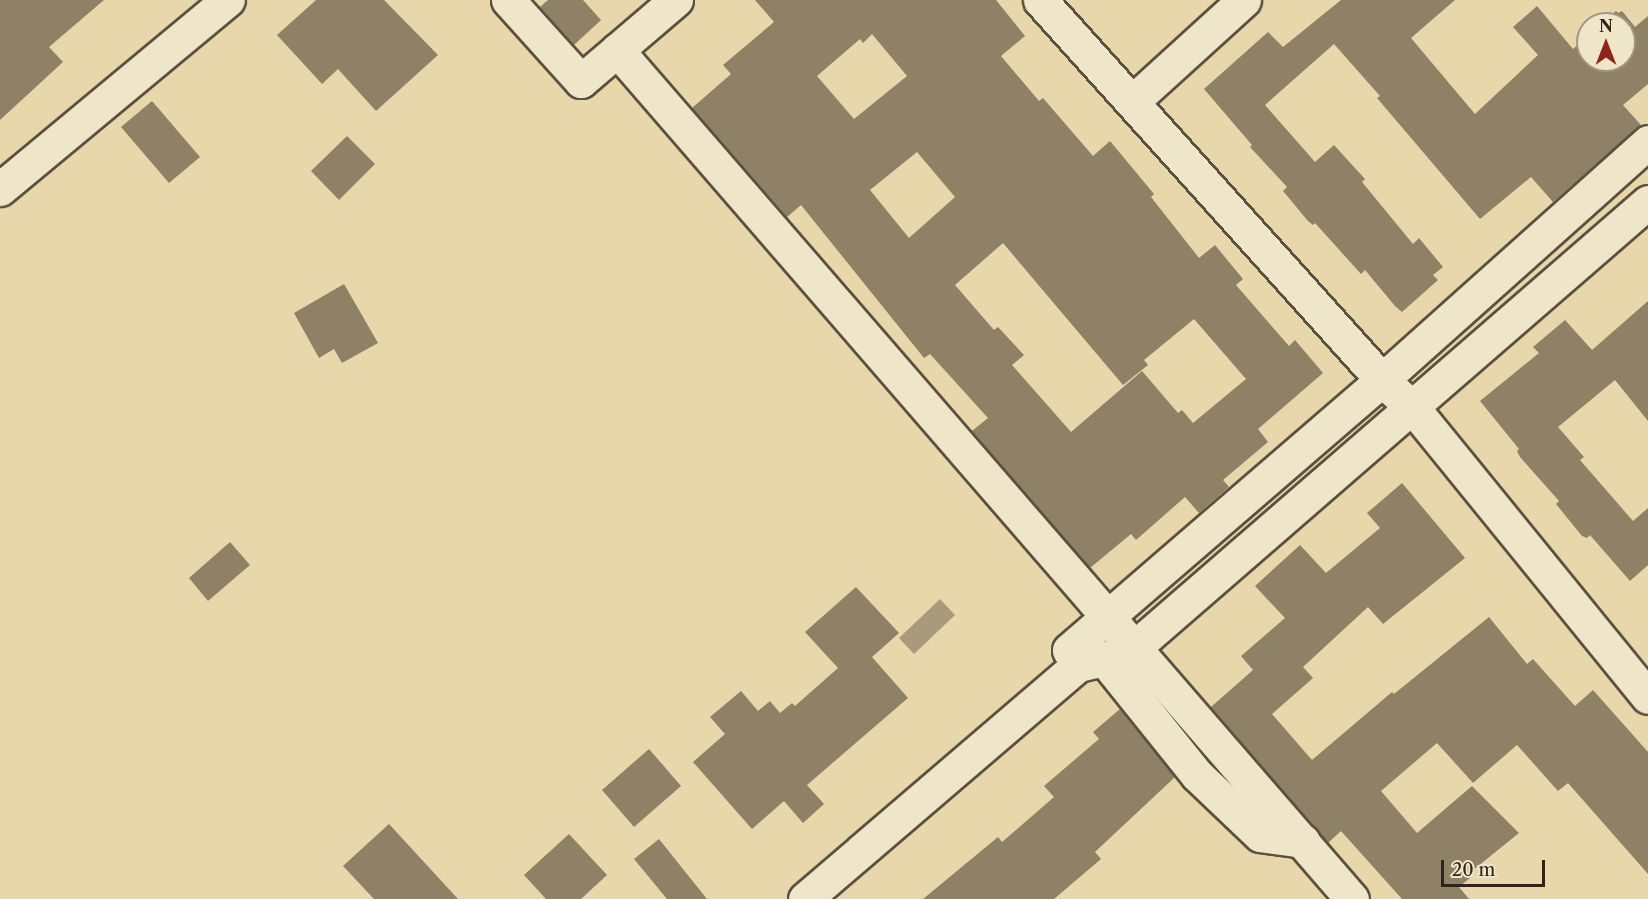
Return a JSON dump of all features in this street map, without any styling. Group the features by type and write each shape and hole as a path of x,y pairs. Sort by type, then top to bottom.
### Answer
{"street":[{"path":"0,189 228,0"},
{"path":"508,0 581,81 676,0"},
{"path":"1041,0 1382,380 1413,408 1648,697"},
{"path":"1133,101 1244,0"},
{"path":"617,50 1352,899"},
{"path":"805,899 1084,658 1107,616 1382,380 1648,142"},
{"path":"1084,658 1135,647 1648,202"},
{"path":"1084,658 1197,775 1260,835 1303,841"}],"shaded area":[{"path":"940,599 955,615 914,654 899,638"}],"building":[{"path":"0,0 104,0 49,47 63,62 0,120"},
{"path":"316,0 384,0 438,55 376,111 338,69 322,84 277,35"},
{"path":"548,0 583,0 601,20 574,45 540,7"},
{"path":"755,0 996,0 1025,36 1001,56 1039,101 1043,98 1093,156 1110,141 1154,194 1151,197 1199,258 1215,245 1243,279 1236,285 1289,346 1295,340 1323,373 1258,429 1268,442 1223,480 1229,487 1199,513 1185,497 1136,540 1131,534 1090,568 972,431 988,418 930,354 924,358 801,205 787,217 692,108 731,74 723,65 774,22","holes":["872,34 907,76 854,119 817,76 860,39 863,43","917,152 955,197 909,238 870,190","1003,243 1123,385 1148,365 1144,360 1194,319 1246,379 1193,423 1182,410 1178,413 1142,371 1071,432 1012,365 1024,355 998,327 994,330 955,285"]},
{"path":"1341,0 1455,0 1411,38 1475,114 1538,55 1513,27 1537,6 1573,49 1576,46 1576,72 1636,72 1636,26 1648,16 1648,84 1623,105 1641,125 1553,202 1531,177 1480,219 1377,98 1380,96 1334,44 1265,105 1315,162 1334,145 1365,179 1362,182 1413,244 1419,238 1443,267 1433,275 1438,280 1402,312 1365,270 1361,274 1315,223 1313,225 1308,221 1283,191 1287,187 1250,147 1252,145 1204,89 1268,32 1283,47"},
{"path":"152,101 200,157 169,183 121,127"},
{"path":"347,136 375,164 339,200 311,171"},
{"path":"344,284 378,343 342,363 334,349 319,358 294,313"},
{"path":"1648,301 1648,421 1615,380 1558,427 1584,457 1580,460 1633,521 1648,508 1648,565 1630,581 1590,535 1587,538 1582,536 1556,504 1559,501 1520,457 1517,451 1519,449 1480,401 1539,353 1533,347 1565,320 1592,350"},
{"path":"1402,483 1465,558 1383,624 1368,607 1303,667 1313,678 1272,714 1312,760 1392,692 1394,694 1489,617 1527,664 1533,659 1575,706 1593,690 1648,752 1648,874 1568,783 1558,791 1517,745 1473,783 1437,743 1381,791 1417,833 1472,786 1519,833 1467,875 1470,878 1459,887 1469,899 1402,899 1341,831 1328,843 1211,707 1253,670 1241,656 1285,618 1255,586 1300,545 1326,573 1380,528 1367,513"},
{"path":"230,542 250,565 208,601 189,578"},
{"path":"856,587 899,633 872,657 908,698 807,785 824,804 803,823 784,801 752,829 693,762 725,734 710,717 741,691 758,711 770,701 780,713 792,703 795,706 838,668 805,632"},
{"path":"1120,709 1175,777 1095,852 1101,859 1054,899 923,899 998,837 1002,842 1054,797 1044,786 1099,739 1093,732"},
{"path":"649,749 681,786 634,827 602,790"},
{"path":"389,824 458,899 374,899 343,866"},
{"path":"569,834 607,875 581,899 546,899 524,875"},
{"path":"659,839 707,899 667,899 634,859"}]}
